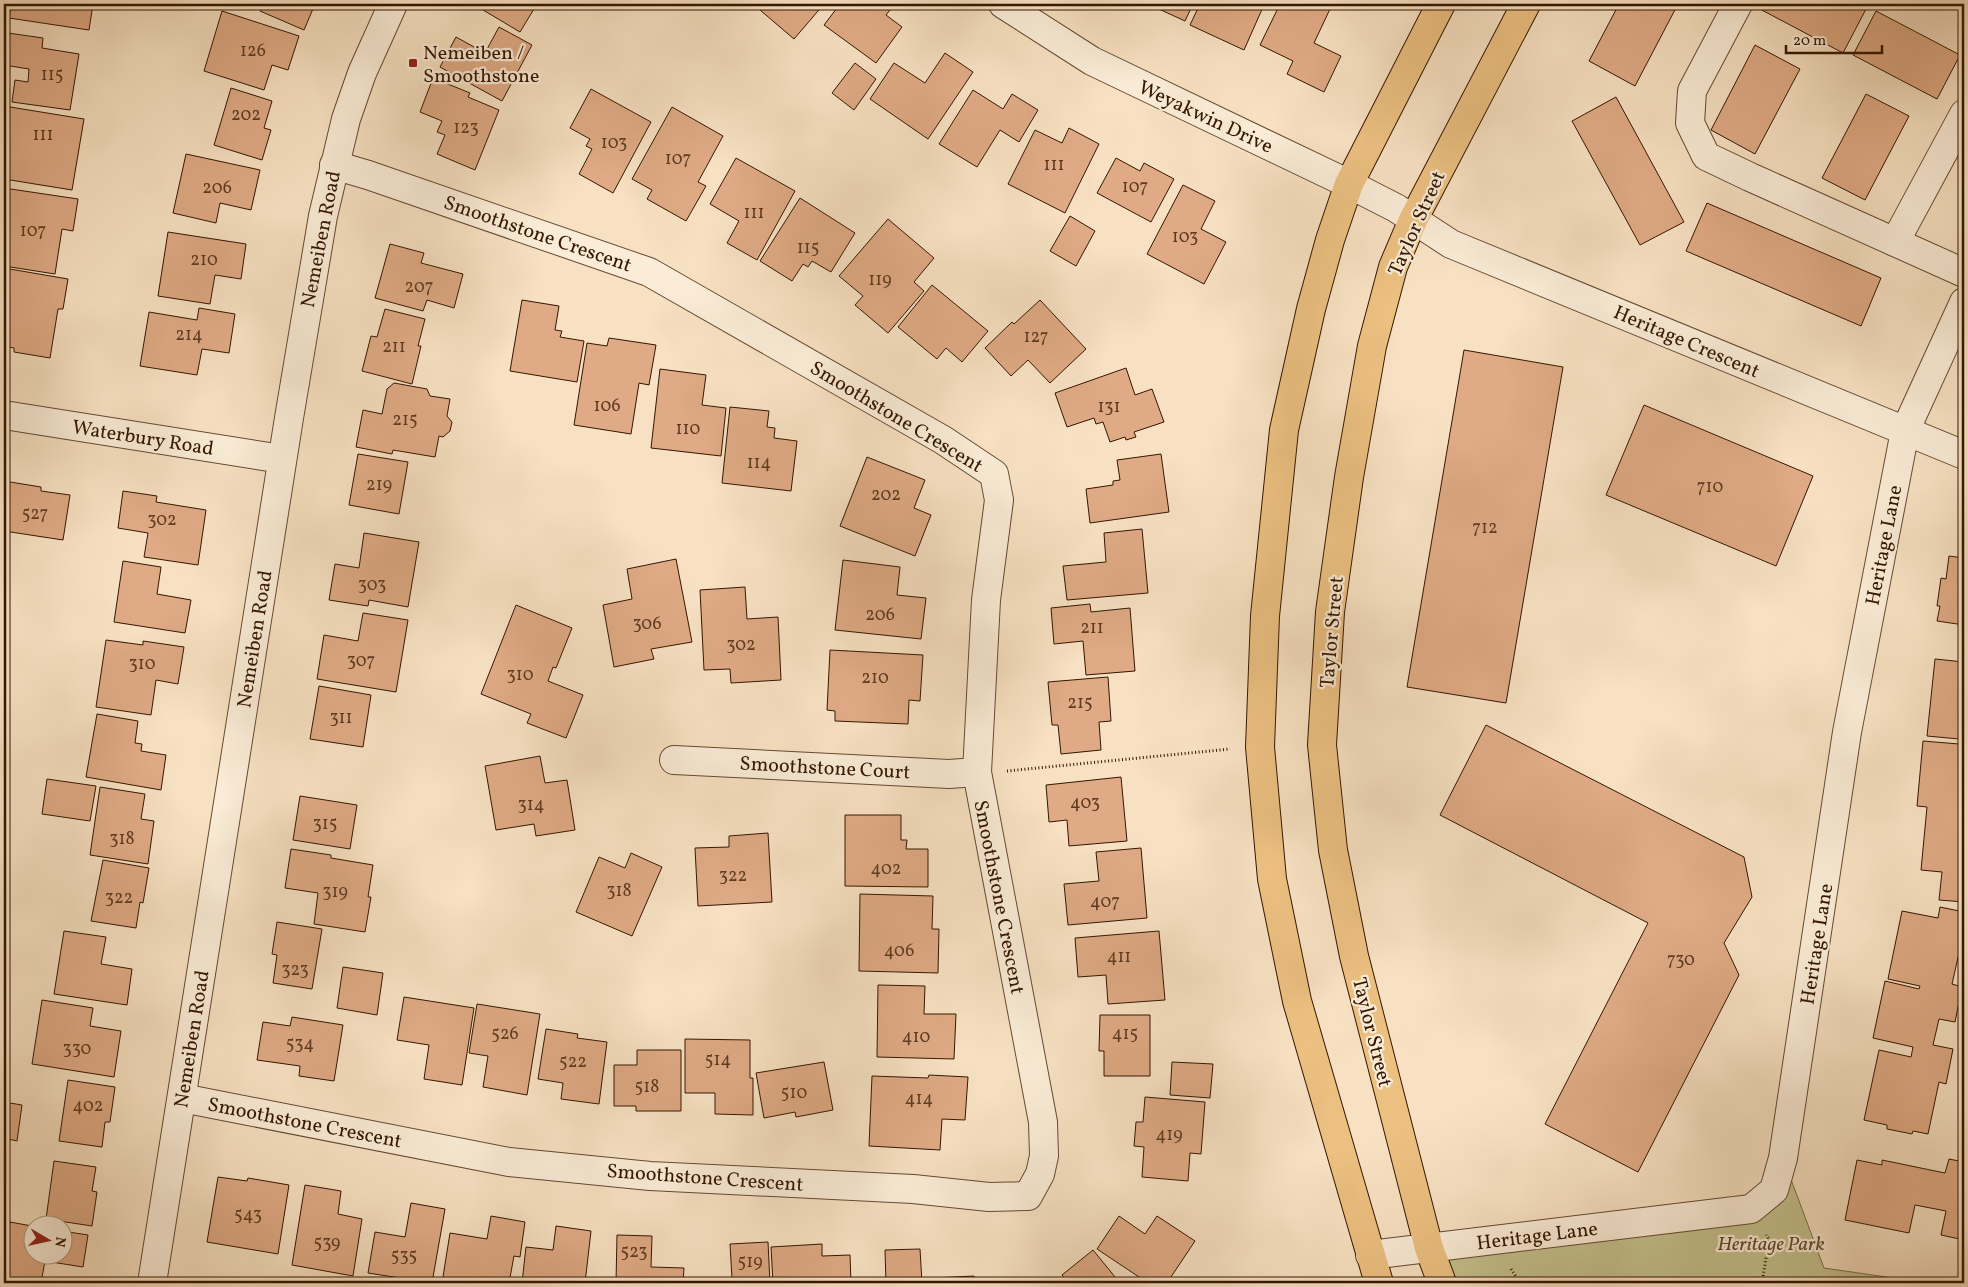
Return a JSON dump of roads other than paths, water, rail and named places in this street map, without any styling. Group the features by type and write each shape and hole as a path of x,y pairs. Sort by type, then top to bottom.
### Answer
{"main road":[{"path":"1379,1283 1297,1001 1272,879 1260,747 1265,616 1284,430 1313,300 1330,240 1349,184 1440,4"},
{"name":"Taylor Street","path":"1442,1283 1429,1248 1354,956 1333,850 1322,745 1330,612 1349,477 1372,346 1393,267 1414,220 1526,4"}],"street":[{"name":"Nemeiben Road","path":"152,1283 282,459 320,235 334,165 346,119 362,73 393,4"},
{"name":"Weyakwin Drive","path":"1004,4 1092,61 1349,184 1396,208 1414,220"},
{"path":"1738,4 1692,90 1690,123 1706,156 1964,273"},
{"path":"1895,242 1964,114"},
{"name":"Smoothstone Crescent","path":"182,1098 509,1162 650,1176 913,1189 989,1198 1028,1196 1040,1174 1044,1156 1043,1122 976,772 986,600 999,500 994,474 943,440 649,272 368,174 334,165"},
{"name":"Heritage Crescent","path":"1414,220 1452,244 1904,432 1964,455"},
{"name":"Heritage Lane","path":"1370,1256 1751,1209 1774,1190 1783,1158 1847,732 1904,432 1964,302"},
{"name":"Waterbury Road","path":"4,415 282,459"},
{"name":"Smoothstone Court","path":"674,760 949,774 976,772"}],"place":[{"name":"Nemeiben / Smoothstone","path":"413,63"}],"park label":[{"name":"Heritage Park","path":"1771,1243"}]}
